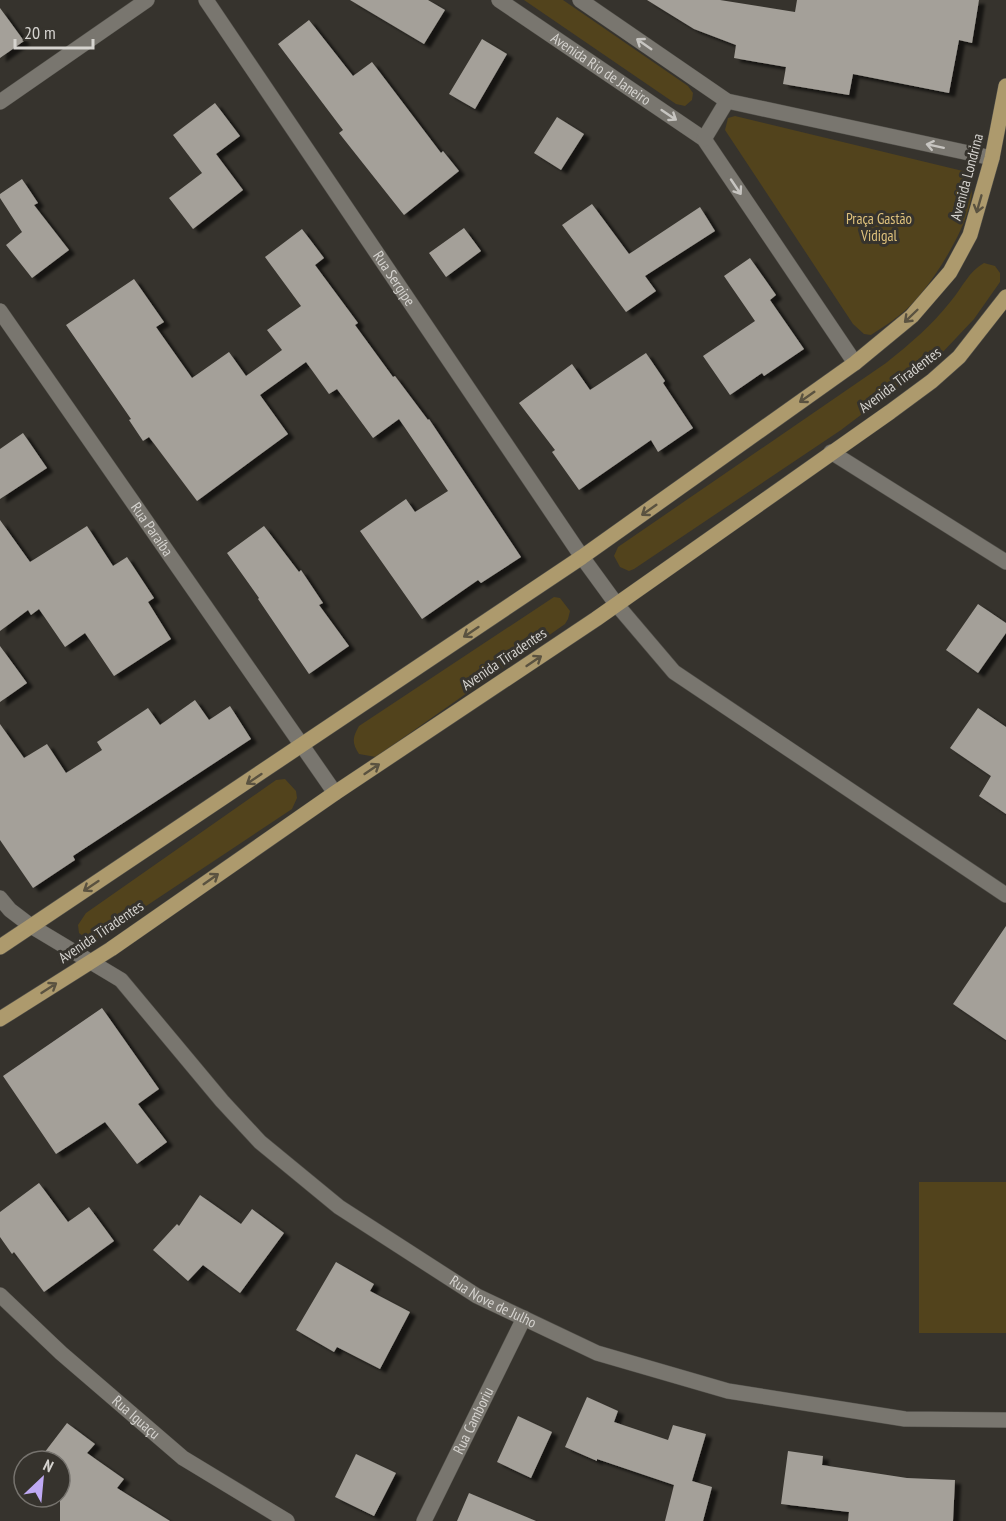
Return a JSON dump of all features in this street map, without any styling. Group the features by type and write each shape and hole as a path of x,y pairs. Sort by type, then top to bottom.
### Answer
{"main road":[{"name":"Avenida Londrina","path":"855,363 912,316 950,272 970,235 999,160 1006,86"},
{"name":"Avenida Tiradentes","path":"0,1019 92,960 335,793 617,605 890,412 932,381 959,357 1005,299"},
{"path":"0,947 582,557 855,363"}],"street":[{"path":"0,102 147,0"},
{"name":"Rua Sergipe","path":"207,0 582,557 617,605 674,672 1006,895"},
{"name":"Avenida Rio de Janeiro","path":"499,0 704,139"},
{"path":"580,0 727,101 999,160"},
{"path":"727,101 704,139 855,363"},
{"name":"Rua Paraíba","path":"0,311 335,793"},
{"path":"831,452 1006,562"},
{"name":"Rua Nove de Julho","path":"0,898 10,910 31,926 92,960 121,980 222,1101 268,1149 339,1207 477,1296 597,1353 728,1391 905,1419 1006,1420"},
{"name":"Rua Iguaçu","path":"0,1295 61,1353 183,1458 287,1521"},
{"name":"Rua Camboriu","path":"424,1521 524,1318"}],"green space":[{"path":"524,0 563,0 688,86 693,93 692,100 685,106 676,104"},
{"name":"Praça Gastão Vidigal","path":"735,116 967,172 972,185 971,201 956,240 933,278 907,308 892,321 871,335 864,334 853,324 725,130 728,118"},
{"path":"984,263 995,266 1000,273 1000,282 974,319 940,355 841,430 634,569 629,571 620,567 614,556 618,547 886,363 944,310 970,275"},
{"path":"554,597 560,598 570,611 565,624 376,757 359,754 354,740 359,726"},
{"path":"285,779 296,791 297,798 292,809 95,940 87,939 79,933 78,925 86,913 276,780"},
{"path":"919,1182 1006,1182 1006,1333 919,1333"}],"building":[{"path":"350,0 428,0 445,10 424,44"},
{"path":"647,0 720,0 795,12 797,0 979,0 972,43 959,40 949,93 853,74 849,95 783,84 786,67 734,58 736,45 694,29"},
{"path":"0,8 24,41 0,58"},
{"path":"309,20 353,76 372,62 441,153 443,151 459,171 404,215 339,133 343,130 278,44"},
{"path":"482,39 507,54 475,109 449,94"},
{"path":"215,103 240,136 216,154 243,190 193,229 169,198 202,173 173,135"},
{"path":"557,117 584,134 561,170 534,153"},
{"path":"22,179 38,203 34,205 69,250 32,278 6,245 22,232 0,198 0,194"},
{"path":"592,204 629,254 700,207 715,231 645,276 656,291 626,312 562,225"},
{"path":"464,228 481,251 446,277 429,253"},
{"path":"302,229 324,258 315,265 358,323 355,325 393,377 395,376 429,419 521,557 481,583 478,580 422,619 360,531 406,499 415,512 448,491 399,419 373,438 337,389 329,394 306,362 260,395 288,434 197,501 149,437 143,441 129,420 131,419 66,325 134,279 164,322 156,327 192,378 229,352 246,376 282,350 267,330 301,306 265,257"},
{"path":"750,258 776,295 770,300 804,349 764,376 762,373 730,395 703,356 755,321 724,276"},
{"path":"646,353 693,428 658,452 651,440 579,490 552,452 555,450 519,403 572,364 590,390"},
{"path":"23,433 47,468 0,499 0,449"},
{"path":"0,520 30,562 87,526 113,566 127,557 154,598 148,602 171,639 114,676 85,633 65,647 39,609 31,615 28,610 0,631"},
{"path":"264,526 299,572 301,570 323,603 319,605 349,646 309,674 227,553"},
{"path":"978,604 1006,623 1006,633 978,673 946,650"},
{"path":"0,646 27,683 0,702"},
{"path":"195,700 209,720 230,706 251,739 73,856 75,860 33,888 0,840 0,724 24,758 47,744 66,773 102,750 97,742 148,708 160,725"},
{"path":"978,708 1006,727 1006,814 979,796 991,776 950,748"},
{"path":"1006,926 1006,1040 953,1004"},
{"path":"102,1008 159,1089 138,1104 167,1142 137,1164 105,1122 56,1154 3,1076"},
{"path":"39,1183 68,1222 89,1207 114,1241 44,1292 0,1237 0,1212"},
{"path":"200,1195 241,1224 252,1209 284,1233 240,1293 203,1265 188,1281 153,1250 177,1224 179,1226"},
{"path":"336,1262 374,1284 370,1291 410,1312 380,1369 337,1347 334,1352 296,1330"},
{"path":"587,1397 618,1411 614,1422 668,1440 673,1425 706,1434 692,1481 712,1487 703,1521 665,1521 674,1485 597,1459 597,1461 565,1447"},
{"path":"518,1416 552,1432 531,1478 497,1462"},
{"path":"67,1423 95,1444 87,1453 124,1479 117,1488 170,1521 60,1521 60,1509 72,1509 72,1449 47,1449"},
{"path":"788,1451 823,1456 822,1465 907,1478 955,1480 953,1521 848,1521 849,1512 781,1504"},
{"path":"356,1454 396,1473 374,1516 335,1497"},
{"path":"469,1493 536,1521 457,1521"}]}
